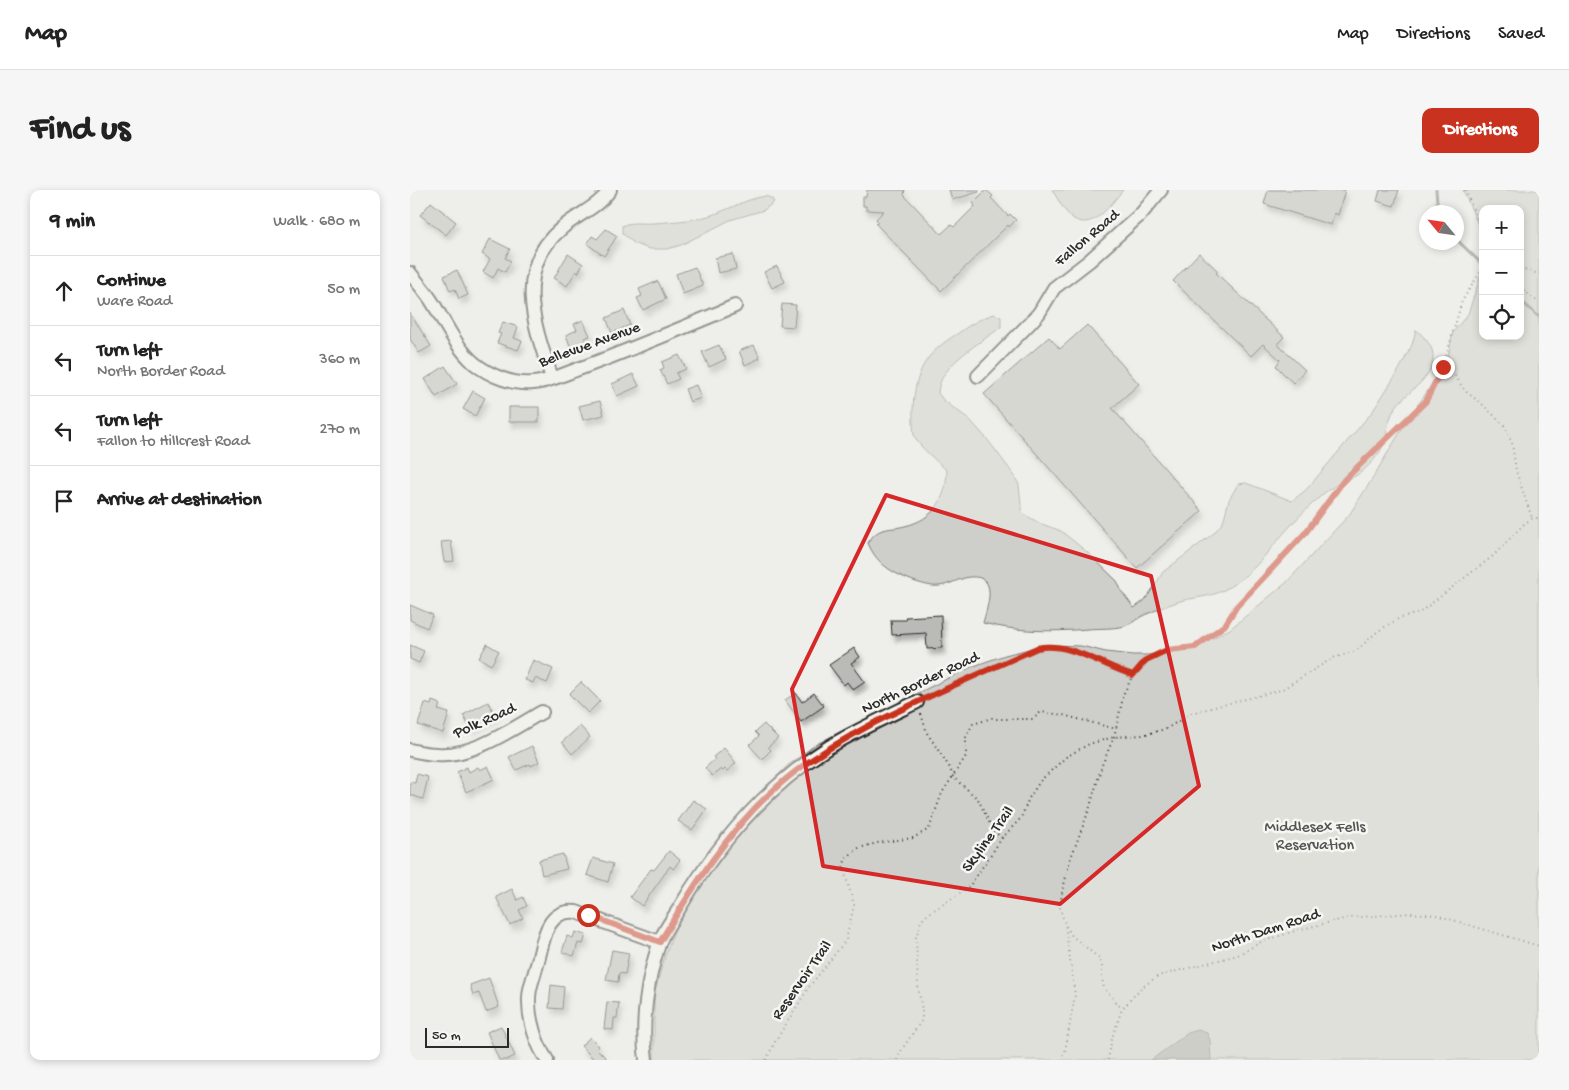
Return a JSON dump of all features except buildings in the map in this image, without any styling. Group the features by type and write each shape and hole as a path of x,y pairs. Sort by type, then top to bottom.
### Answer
{"street":[{"path":"552,378 532,310 531,300 535,270 541,255 554,236 569,222 598,204 610,190"},
{"name":"Fallon Road","path":"978,376 1032,322 1054,288 1089,261 1127,227 1141,214 1161,190"},
{"name":"Bellevue Avenue","path":"410,274 430,300 459,346 480,368 504,380 517,382 535,383 552,378 618,354 735,306"},
{"name":"North Border Road","path":"646,1060 645,1013 649,980 660,942 694,885 729,837 779,785 828,748 917,702"},
{"name":"Polk Road","path":"410,750 437,754 463,752 504,733 542,712"},
{"path":"547,1060 531,1020 528,1000 530,983 537,967 541,946 550,922 570,911 576,912 660,942"}],"path":[{"path":"1465,190 1479,223"},
{"path":"1524,270 1539,274"},
{"path":"1061,1060 1065,1051 1075,995 1065,924 1060,909 1070,860 1089,810 1102,765 1114,737 1124,693 1133,675 1146,660 1167,650 1195,647 1225,625 1237,606 1306,532 1344,480 1426,401 1443,367 1462,301 1479,274"},
{"path":"1524,290 1539,303"},
{"path":"1443,367 1454,374 1465,391 1504,425 1512,443 1516,471 1532,518 1539,518"},
{"name":"Skyline Trail","path":"898,1060 902,1049 922,1020 918,986 916,937 921,921 928,914 969,887 1002,838 1021,818 1029,798 1041,780 1066,757 1089,744 1114,737 1166,729 1191,713 1281,690 1334,658 1356,651 1378,631 1400,618 1419,613 1493,556 1532,518"},
{"name":"North Border Road","path":"917,702 1037,648 1049,646 1072,650 1133,675"},
{"path":"917,702 927,733 950,768 953,777 978,799 993,830 1002,838"},
{"name":"Reservoir Trail","path":"766,1060 774,1042 809,987 846,940 854,905 843,867 846,858 859,848 877,843 913,838 929,829 942,793 966,756 966,736 973,724 992,718 996,720 1025,721 1033,719 1041,712 1063,715 1116,730"},
{"name":"North Dam Road","path":"1108,1060 1112,1038 1122,1009 1141,988 1158,976 1238,955 1261,942 1298,930 1348,918 1411,913 1436,915 1539,946"},
{"path":"1065,924 1072,936 1099,958 1104,988 1122,1009"}],"highlighted area":[{"path":"886,495 1151,576 1199,786 1060,904 823,866 792,689"}],"green space":[{"path":"1052,190 1123,190 1100,215 1093,220 1085,222 1078,221 1070,216"},
{"name":"Middlesex Fells Reservation","path":"1463,190 1539,190 1539,1060 654,1060 654,995 675,929 690,900 746,810 787,766 815,745 971,667 1005,655 1046,645 1081,646 1106,652 1133,655 1157,655 1195,647 1230,629 1286,583 1349,515 1371,481 1448,357 1453,332 1468,314 1479,281 1479,340 1524,340 1524,205 1479,205 1479,227"},
{"path":"766,196 774,202 764,210 730,220 681,245 667,249 650,249 635,244 622,233 622,226 625,224 700,218 749,200"},
{"path":"994,314 1001,317 1001,327 962,355 953,364 940,382 938,393 944,401 969,419 987,439 1014,475 1019,485 1022,513 1039,523 1061,531 1088,553 1117,581 1122,592 1134,608 1144,601 1163,572 1214,533 1223,522 1229,500 1238,484 1246,483 1292,501 1306,490 1373,411 1399,370 1412,345 1416,330 1428,342 1433,358 1432,366 1428,373 1395,408 1383,446 1372,462 1357,475 1329,489 1316,500 1257,564 1234,584 1212,595 1183,600 1142,616 1125,626 1061,631 1022,630 983,623 989,601 989,593 985,581 979,577 969,577 936,586 916,582 900,576 887,568 876,557 868,543 880,531 905,526 924,519 941,499 947,471 924,449 914,435 913,405 916,384 924,365 936,349 972,324"}],"shaded area":[{"path":"1198,1030 1207,1033 1210,1040 1211,1060 1151,1060 1188,1033"}],"waterway":[{"path":"1436,190 1437,205"},
{"path":"1464,247 1479,261"},
{"path":"1524,304 1539,317"}],"route":[{"path":"588,915 660,942 694,885 729,837 779,785 828,748 856,732 917,702 1037,648 1049,646 1072,650 1133,675 1146,660 1167,650 1195,647 1225,625 1237,606 1306,532 1344,480 1426,401 1443,367"}]}
